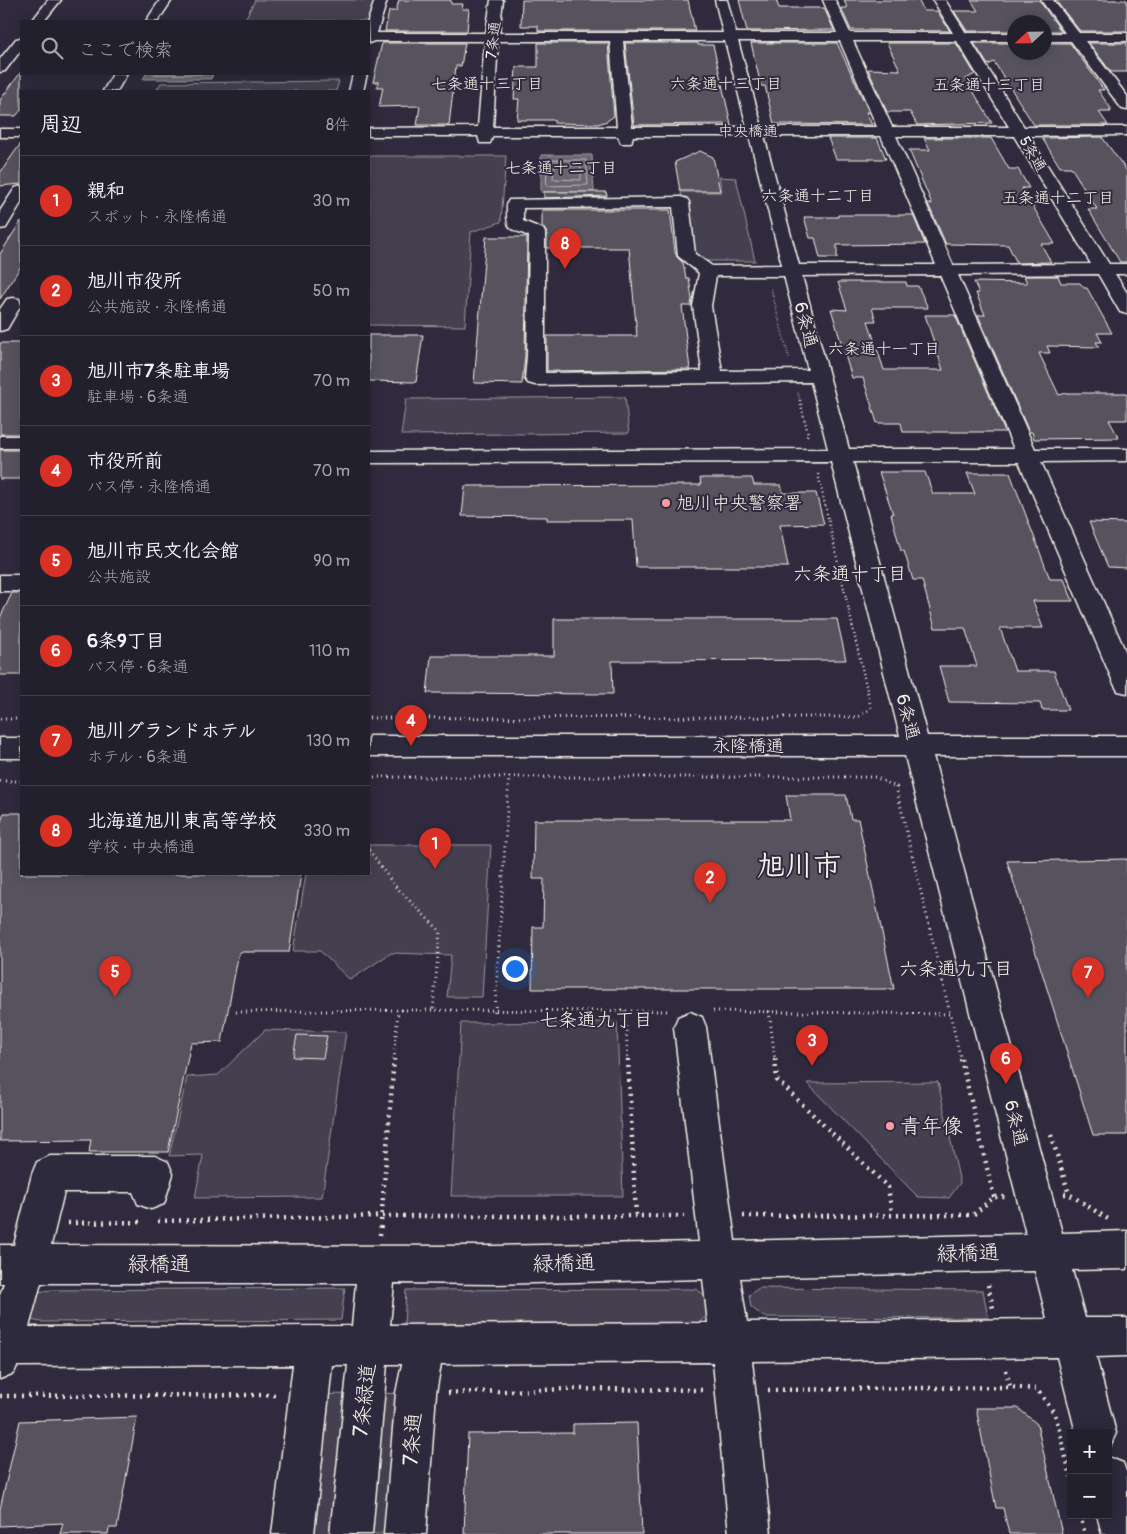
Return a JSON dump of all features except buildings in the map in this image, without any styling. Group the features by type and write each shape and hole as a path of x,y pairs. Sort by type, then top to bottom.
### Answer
{"street":[{"path":"39,20 55,0"},
{"path":"153,20 166,0"},
{"path":"370,35 381,0"},
{"name":"7条通","path":"486,136 492,37 497,0"},
{"name":"6条通","path":"721,0 1095,1429"},
{"path":"829,0 1127,684"},
{"name":"5条通","path":"939,0 1127,308"},
{"path":"1047,0 1127,106"},
{"path":"616,37 626,136"},
{"path":"370,38 1007,37"},
{"path":"1052,37 1127,37"},
{"path":"7,38 20,40"},
{"path":"0,68 20,41"},
{"path":"111,90 119,75"},
{"path":"356,90 360,75"},
{"name":"中央橋通","path":"370,132 486,136 626,136 1022,135 1127,131"},
{"path":"0,133 20,133"},
{"name":"中央橋通","path":"1022,135 1127,139"},
{"name":"中央橋通","path":"370,140 486,136"},
{"path":"0,141 20,141"},
{"path":"0,224 20,194"},
{"path":"819,376 535,379 537,356 537,234 515,224 515,202 681,202 687,256 708,271 1127,269"},
{"path":"708,271 702,306 713,378"},
{"path":"0,325 11,303"},
{"path":"0,442 20,442"},
{"path":"370,457 1127,454"},
{"path":"0,583 20,583"},
{"name":"永隆橋通","path":"370,746 1127,746"},
{"path":"0,748 20,748"},
{"path":"692,1016 714,1216 736,1390 750,1534"},
{"path":"151,1191 155,1174 50,1174 38,1224 14,1264 1,1351 315,1345 1127,1337"},
{"name":"緑橋通","path":"14,1264 494,1265 1048,1250 1127,1250"},
{"name":"7条緑道","path":"351,1534 377,1265"},
{"path":"293,1534 315,1345"},
{"name":"7条通","path":"405,1534 416,1393 425,1345"},
{"path":"1112,1493 1123,1534"}],"path":[{"path":"766,271 808,434"},
{"path":"370,718 858,717 871,708 817,470"},
{"path":"0,719 20,719"},
{"path":"495,1012 509,776"},
{"path":"38,1224 382,1216 974,1215 994,1197 896,787 875,777 370,777"},
{"path":"0,781 20,781"},
{"path":"370,851 394,885 440,931 433,1011"},
{"path":"236,1012 398,1010 495,1012 625,1011 692,1016 769,1011 950,1014"},
{"path":"377,1265 398,1010"},
{"path":"625,1011 636,1216"},
{"path":"769,1011 777,1080 888,1187 892,1214"},
{"path":"1069,1194 1107,1219"},
{"path":"974,1215 1010,1386"},
{"path":"416,1393 1010,1386 1037,1389 1055,1414 1070,1474"},
{"path":"0,1396 309,1394"},
{"path":"1081,1519 1085,1534"}],"shaded area":[{"path":"255,0 375,0 368,20 245,20"},
{"path":"339,81 336,90 157,90 161,83"},
{"path":"370,156 506,156 501,222 471,232 465,326 370,325"},
{"path":"719,177 736,178 755,261 692,261 681,192 722,192"},
{"path":"625,397 629,433 401,435 406,399"},
{"path":"370,845 491,845 482,997 447,997 451,955 391,953 350,980 320,951 293,951 306,875 370,875"},
{"path":"617,1022 623,1196 451,1196 461,1023"},
{"path":"265,1030 346,1032 322,1197 195,1198 203,1155 169,1156 187,1077 218,1075"},
{"path":"938,1082 960,1183 949,1198 918,1197 807,1083"},
{"path":"345,1288 341,1320 41,1322 30,1320 29,1301 39,1292 50,1290"},
{"path":"759,1288 983,1290 988,1318 764,1317 751,1307 749,1295"},
{"path":"696,1289 709,1298 709,1313 699,1323 404,1325 406,1290"},
{"path":"416,1393 406,1534 272,1534 289,1395"}],"water":[{"path":"145,75 213,75 211,79 143,79"},
{"path":"541,155 592,155 594,192 541,192"}],"place":[{"name":"北海道旭川東高等学校","path":"565,269"},
{"name":"旭川中央警察署","path":"666,503"},
{"name":"市役所前","path":"411,746"},
{"name":"親和","path":"435,869"},
{"name":"旭川市役所","path":"710,903"},
{"name":"旭川市民文化会館","path":"115,997"},
{"name":"旭川グランドホテル","path":"1088,998"},
{"name":"旭川市7条駐車場","path":"812,1066"},
{"name":"6条9丁目","path":"1006,1084"},
{"name":"青年像","path":"890,1126"}],"district":[{"name":"七条通十三丁目","path":"487,83"},
{"name":"六条通十三丁目","path":"726,83"},
{"name":"五条通十三丁目","path":"989,84"},
{"name":"七条通十二丁目","path":"561,167"},
{"name":"六条通十二丁目","path":"818,195"},
{"name":"五条通十二丁目","path":"1058,197"},
{"name":"六条通十一丁目","path":"884,348"},
{"name":"六条通十丁目","path":"850,573"},
{"name":"旭川市","path":"799,865"},
{"name":"六条通九丁目","path":"956,968"},
{"name":"七条通九丁目","path":"596,1019"}]}
